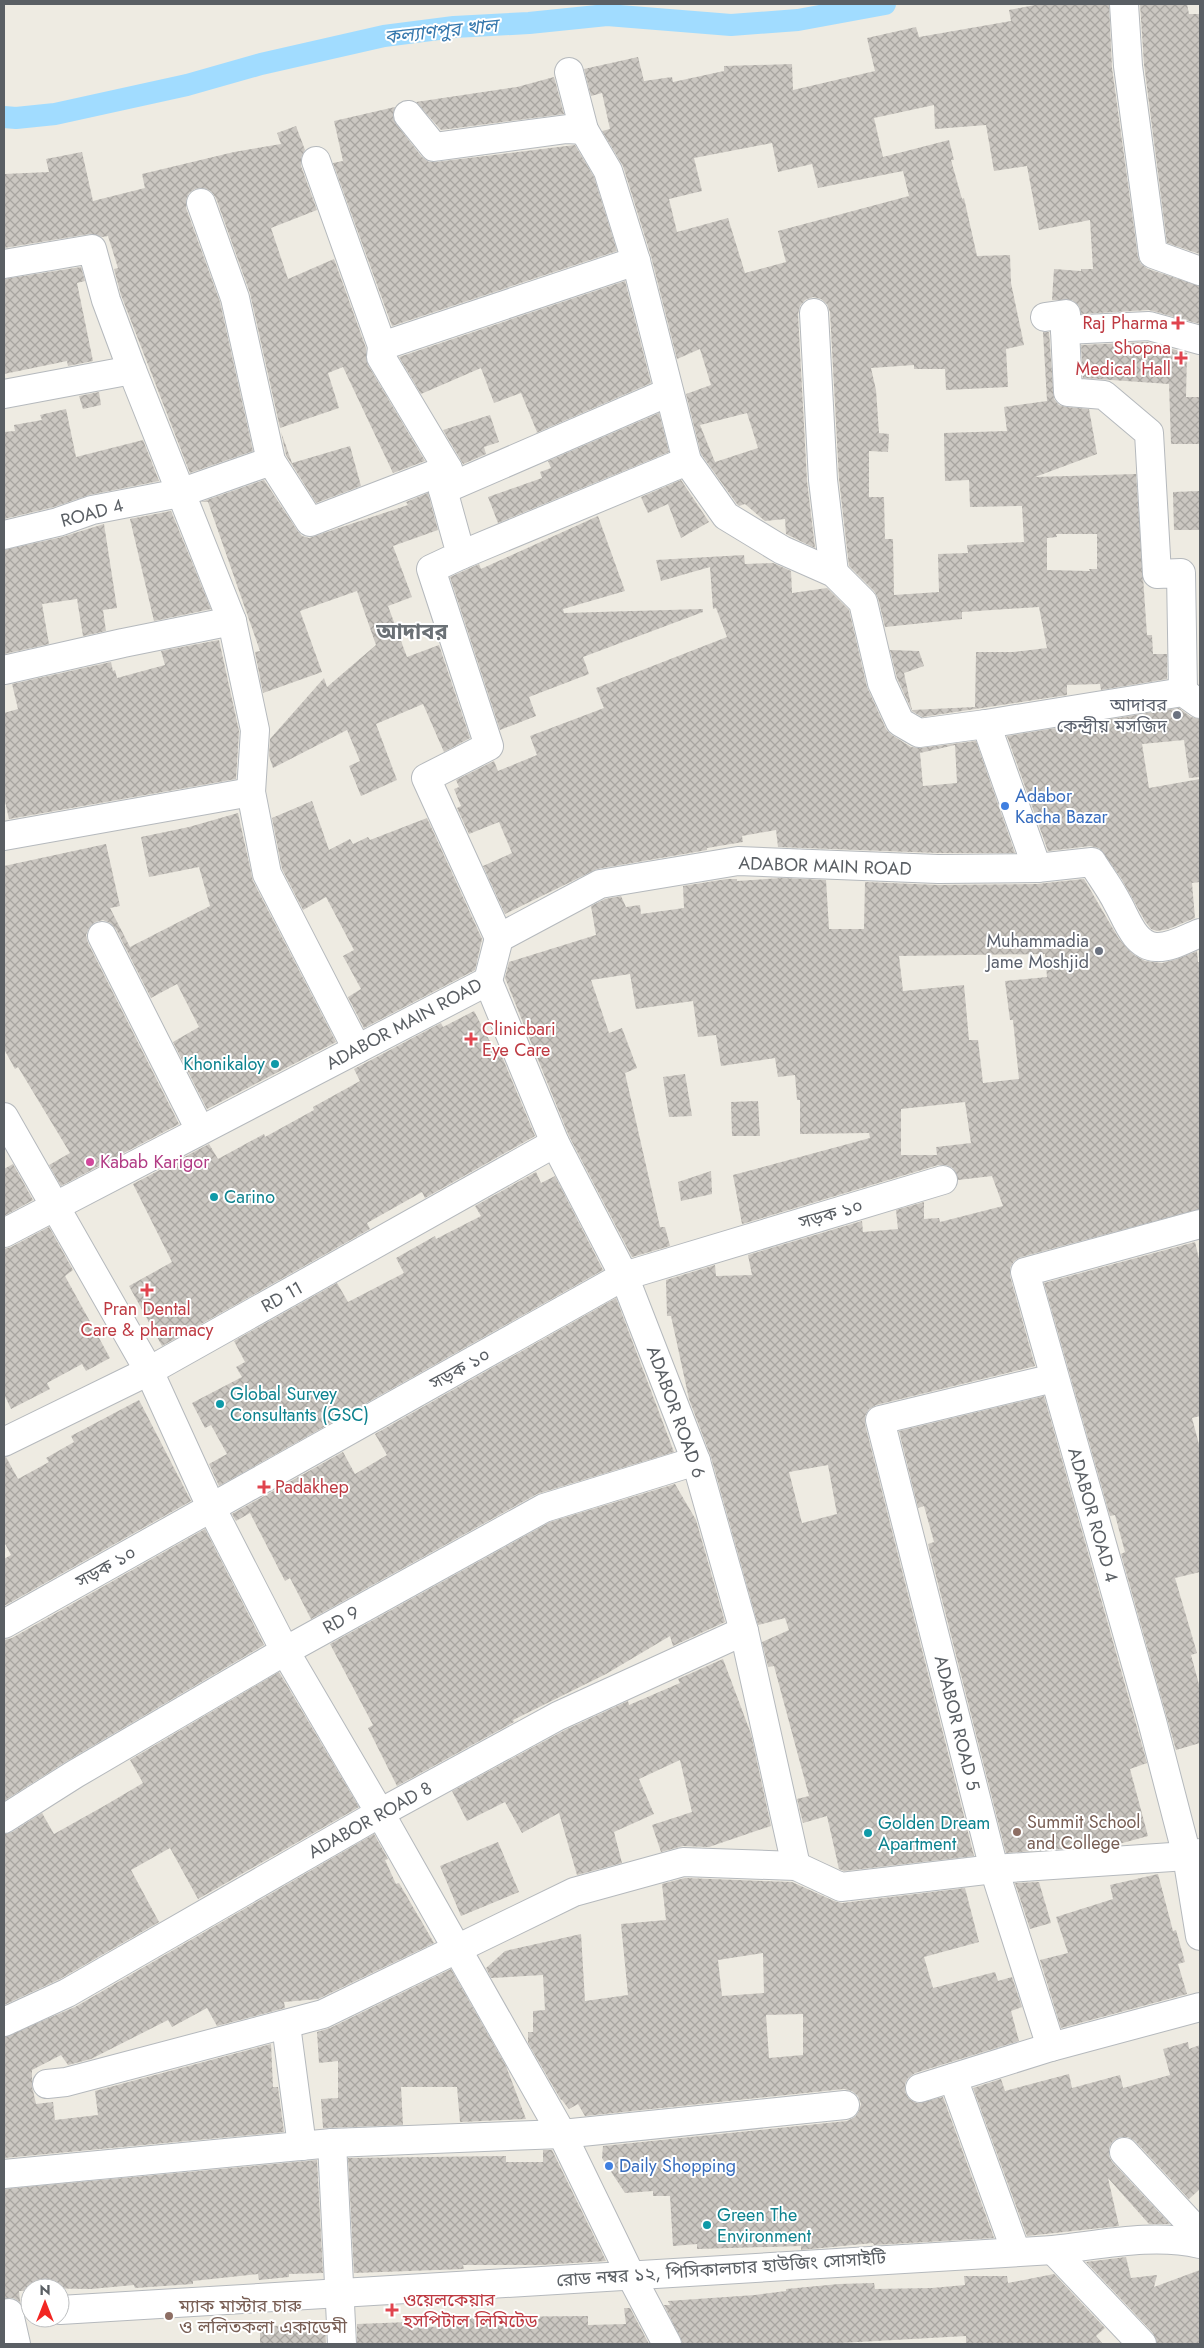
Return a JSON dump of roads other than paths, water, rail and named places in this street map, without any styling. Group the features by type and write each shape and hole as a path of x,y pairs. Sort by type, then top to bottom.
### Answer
{"street":[{"path":"1124,4 1128,66 1153,254 1200,271"},
{"path":"569,72 584,130 608,171 636,260 687,461 726,516 782,550 834,573 863,602 882,682 900,722 920,732 1192,698 1180,573 1157,574 1149,433 1104,394 1068,392 1055,323 1149,326 1200,340"},
{"path":"408,115 434,147 567,129 584,130"},
{"path":"316,161 382,346 381,357 445,480 461,556"},
{"path":"200,203 235,298 271,461 310,522 445,480 669,392"},
{"path":"4,264 92,249 106,300 132,370 232,621 255,730 251,792 267,874 357,1049"},
{"path":"382,346 636,260"},
{"path":"814,314 823,480 834,573"},
{"path":"4,394 132,370"},
{"name":"ROAD 4","path":"4,535 58,522 92,510 180,493 271,461"},
{"path":"499,938 426,778 490,746 431,569 687,461"},
{"path":"4,670 232,621"},
{"path":"986,724 1037,868"},
{"path":"4,836 251,792"},
{"name":"ADABOR MAIN ROAD","path":"4,1233 488,981 499,938 600,884 738,861 938,870 1037,868 1092,862 1118,902 1125,920 1144,944 1156,947 1170,945 1200,933"},
{"path":"102,936 200,1130"},
{"name":"ADABOR ROAD 6","path":"488,981 555,1143 624,1276 696,1461 744,1631 796,1866"},
{"path":"4,1117 150,1371 212,1509 285,1651 380,1813 562,2134 630,2276 667,2344"},
{"name":"RD 11","path":"4,1442 150,1371 555,1143"},
{"name":"সড়ক ১০","path":"4,1624 212,1509 624,1276 943,1180"},
{"name":"ADABOR ROAD 4","path":"1200,1224 1025,1272 1152,1722 1193,1854 1200,1936"},
{"name":"ADABOR ROAD 5","path":"1051,2047 994,1869 880,1420 1054,1378"},
{"name":"RD 9","path":"4,1819 75,1774 285,1651 544,1508 696,1461"},
{"name":"ADABOR ROAD 8","path":"4,2022 68,1993 380,1813 558,1716 744,1631"},
{"path":"47,2084 66,2082 158,2056 324,2014 574,1892 683,1862 796,1866 841,1887 994,1869 1193,1854"},
{"path":"920,2088 1051,2047 1200,2007"},
{"path":"286,2025 302,2146"},
{"path":"953,2078 1016,2252"},
{"path":"4,2174 302,2146 562,2134 845,2105"},
{"path":"332,2144 342,2344"},
{"path":"1124,2152 1200,2234"},
{"name":"রোড নম্বর ১২, পিসিকালচার হাউজিং সোসাইটি","path":"70,2309 1053,2250 1141,2240 1187,2241 1200,2244"},
{"path":"1053,2250 1142,2344"},
{"path":"14,2312 16,2344"}],"waterway":[{"name":"কল্যাণপুর খাল","path":"4,117 16,118 55,114 187,85 261,64 384,36 454,27 529,23 607,15 731,25 798,20 885,4"}],"place":[{"name":"Raj Pharma","path":"1178,323"},
{"name":"Shopna Medical Hall","path":"1181,358"},
{"name":"আদাবর কেন্দ্রীয় মসজিদ","path":"1177,715"},
{"name":"Adabor Kacha Bazar","path":"1005,806"},
{"name":"Muhammadia Jame Moshjid","path":"1099,951"},
{"name":"Clinicbari Eye Care","path":"471,1039"},
{"name":"Khonikaloy","path":"275,1064"},
{"name":"Kabab Karigor","path":"90,1162"},
{"name":"Carino","path":"214,1197"},
{"name":"Pran Dental Care & pharmacy","path":"147,1290"},
{"name":"Global Survey Consultants (GSC)","path":"220,1404"},
{"name":"Padakhep","path":"264,1487"},
{"name":"Summit School and College","path":"1017,1832"},
{"name":"Golden Dream Apartment","path":"868,1833"},
{"name":"Daily Shopping","path":"609,2166"},
{"name":"Green The Environment","path":"707,2225"},
{"name":"ওয়েলকেয়ার হসপিটাল লিমিটেড","path":"392,2310"},
{"name":"ম্যাক মাস্টার চারু ও ললিতকলা একাডেমী","path":"169,2316"}],"district":[{"name":"আদাবর","path":"412,631"}]}
